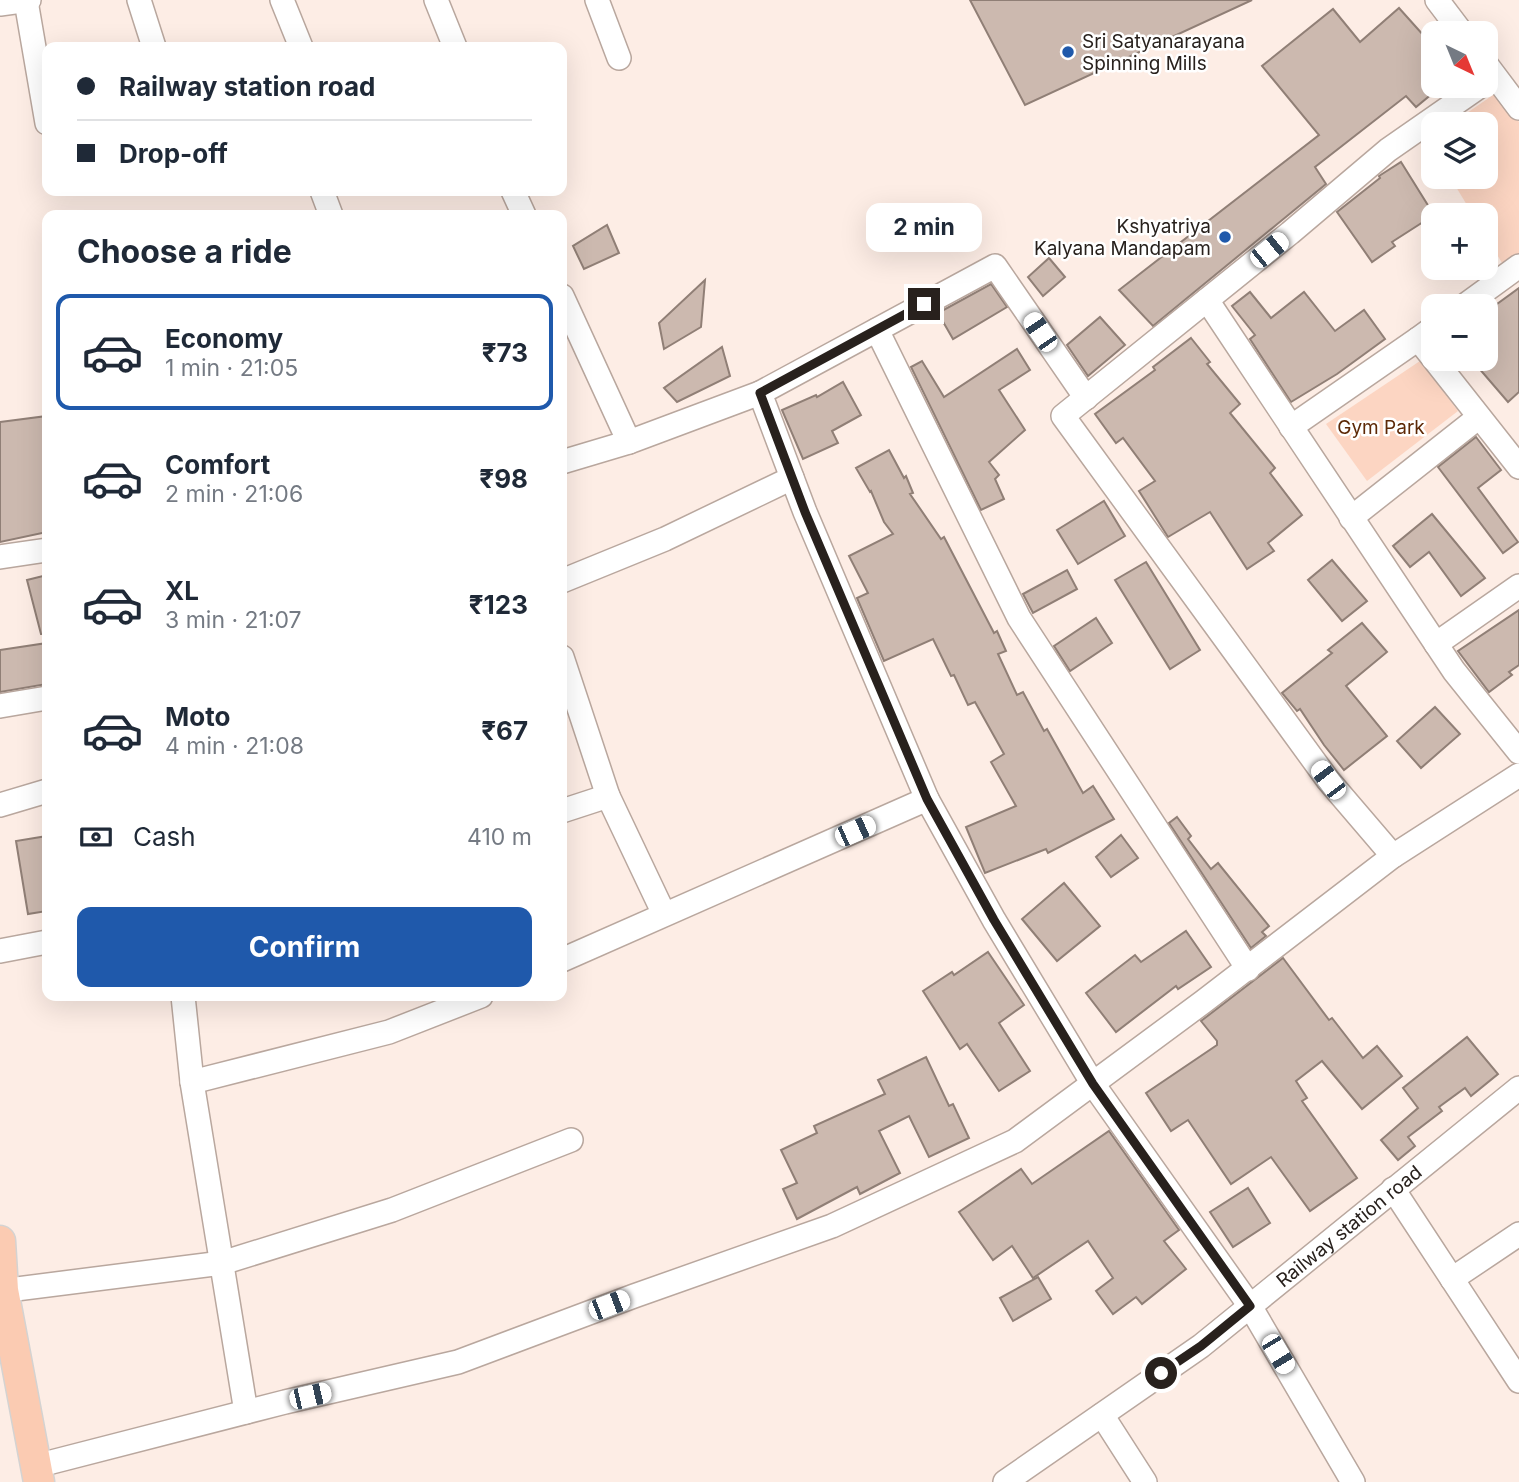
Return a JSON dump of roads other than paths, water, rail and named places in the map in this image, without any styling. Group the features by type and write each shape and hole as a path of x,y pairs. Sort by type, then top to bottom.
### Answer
{"main road":[{"path":"0,1241 1,1291 37,1474"}],"street":[{"path":"0,4 28,0 42,91"},
{"path":"139,0 152,42"},
{"path":"282,0 299,42"},
{"path":"436,0 453,42"},
{"path":"597,0 619,58"},
{"path":"1437,0 1453,21"},
{"path":"1498,88 1519,108"},
{"path":"1393,856 1328,780 1063,416 1388,150 1458,98"},
{"path":"567,461 629,442 760,393 995,266 1086,398"},
{"path":"1480,294 1519,266"},
{"path":"1207,300 1454,671 1519,752"},
{"path":"567,307 629,442"},
{"path":"877,330 1019,618 1248,968"},
{"path":"1291,427 1421,337"},
{"path":"1450,371 1479,417 1519,467"},
{"path":"760,393 792,478 927,799 994,920 1093,1084 1250,1306 1353,1482"},
{"path":"1351,518 1479,417"},
{"path":"567,579 665,539 792,478"},
{"path":"0,557 42,551"},
{"path":"1436,644 1519,586"},
{"path":"567,672 608,796 664,914"},
{"path":"0,706 42,699"},
{"path":"37,1474 246,1412 457,1362 832,1226 1016,1141 1393,856 1519,775"},
{"path":"0,805 42,792"},
{"path":"567,809 608,796"},
{"path":"567,958 927,799"},
{"path":"0,951 42,943"},
{"path":"184,1001 192,1082 246,1412"},
{"path":"192,1082 389,1032 468,1001"},
{"name":"Railway station road","path":"1005,1482 1201,1346 1519,1088"},
{"path":"1,1291 222,1263 393,1210 571,1140"},
{"path":"1394,1189 1519,1381"},
{"path":"1452,1279 1519,1234"},
{"path":"1102,1415 1145,1482"}],"place":[{"name":"Sri Satyanarayana Spinning Mills","path":"1068,52"},
{"name":"Kshyatriya Kalyana Mandapam","path":"1225,237"}],"park label":[{"name":"Gym Park","path":"1381,427"}]}
